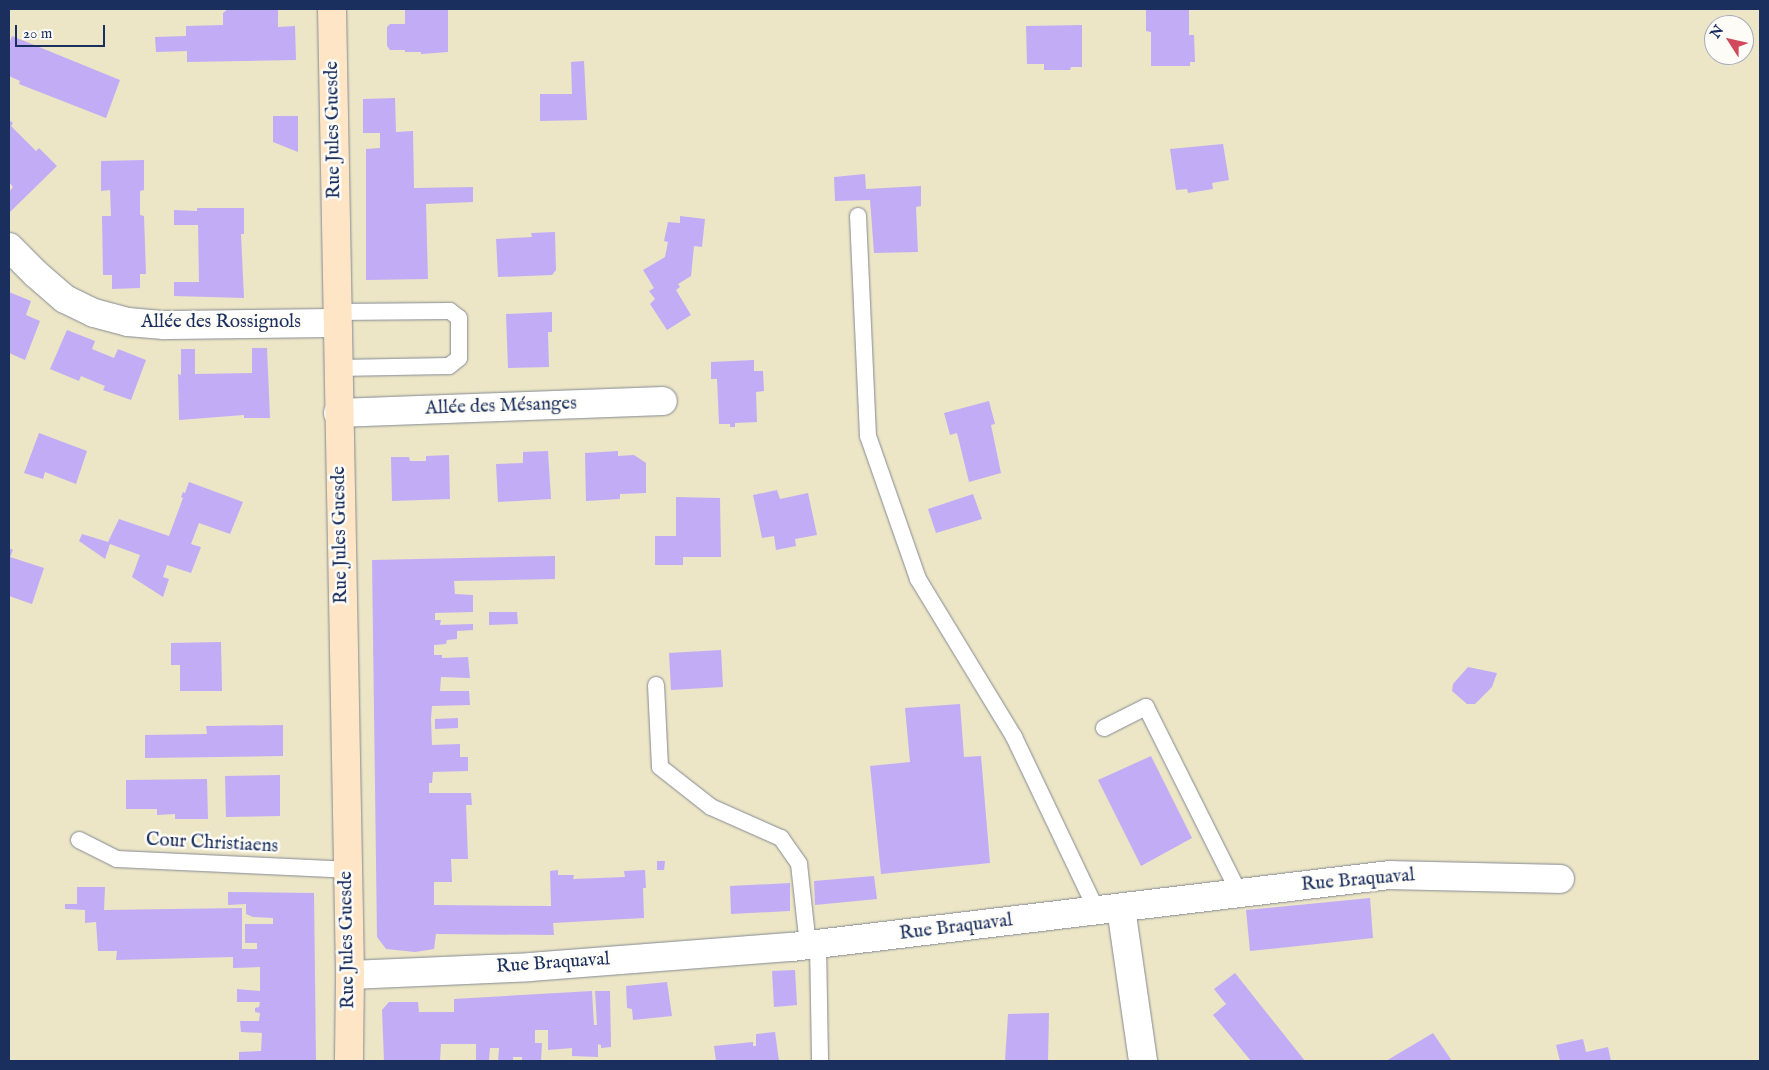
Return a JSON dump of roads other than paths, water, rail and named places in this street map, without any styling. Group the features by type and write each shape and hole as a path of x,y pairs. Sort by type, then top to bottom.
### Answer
{"main road":[{"name":"Rue Jules Guesde","path":"332,9 338,413 350,975 349,1061"}],"street":[{"name":"Allée des Rossignols","path":"9,247 65,299 94,313 128,322 164,325 337,318"},
{"name":"Allée des Mésanges","path":"338,413 663,401"},
{"name":"Rue Braquaval","path":"350,975 530,967 813,945 1390,875 1560,879"},
{"path":"1109,910 1143,1061"}],"lane":[{"path":"858,216 868,436 918,580 1014,737 1109,910"},
{"path":"337,318 450,311 459,318 459,358 449,366 338,368"},
{"path":"656,685 660,767 712,807 782,838 799,864 813,945 820,1061"},
{"path":"1104,728 1146,707 1239,893"},
{"name":"Cour Christiaens","path":"78,840 117,859 347,870"}]}
